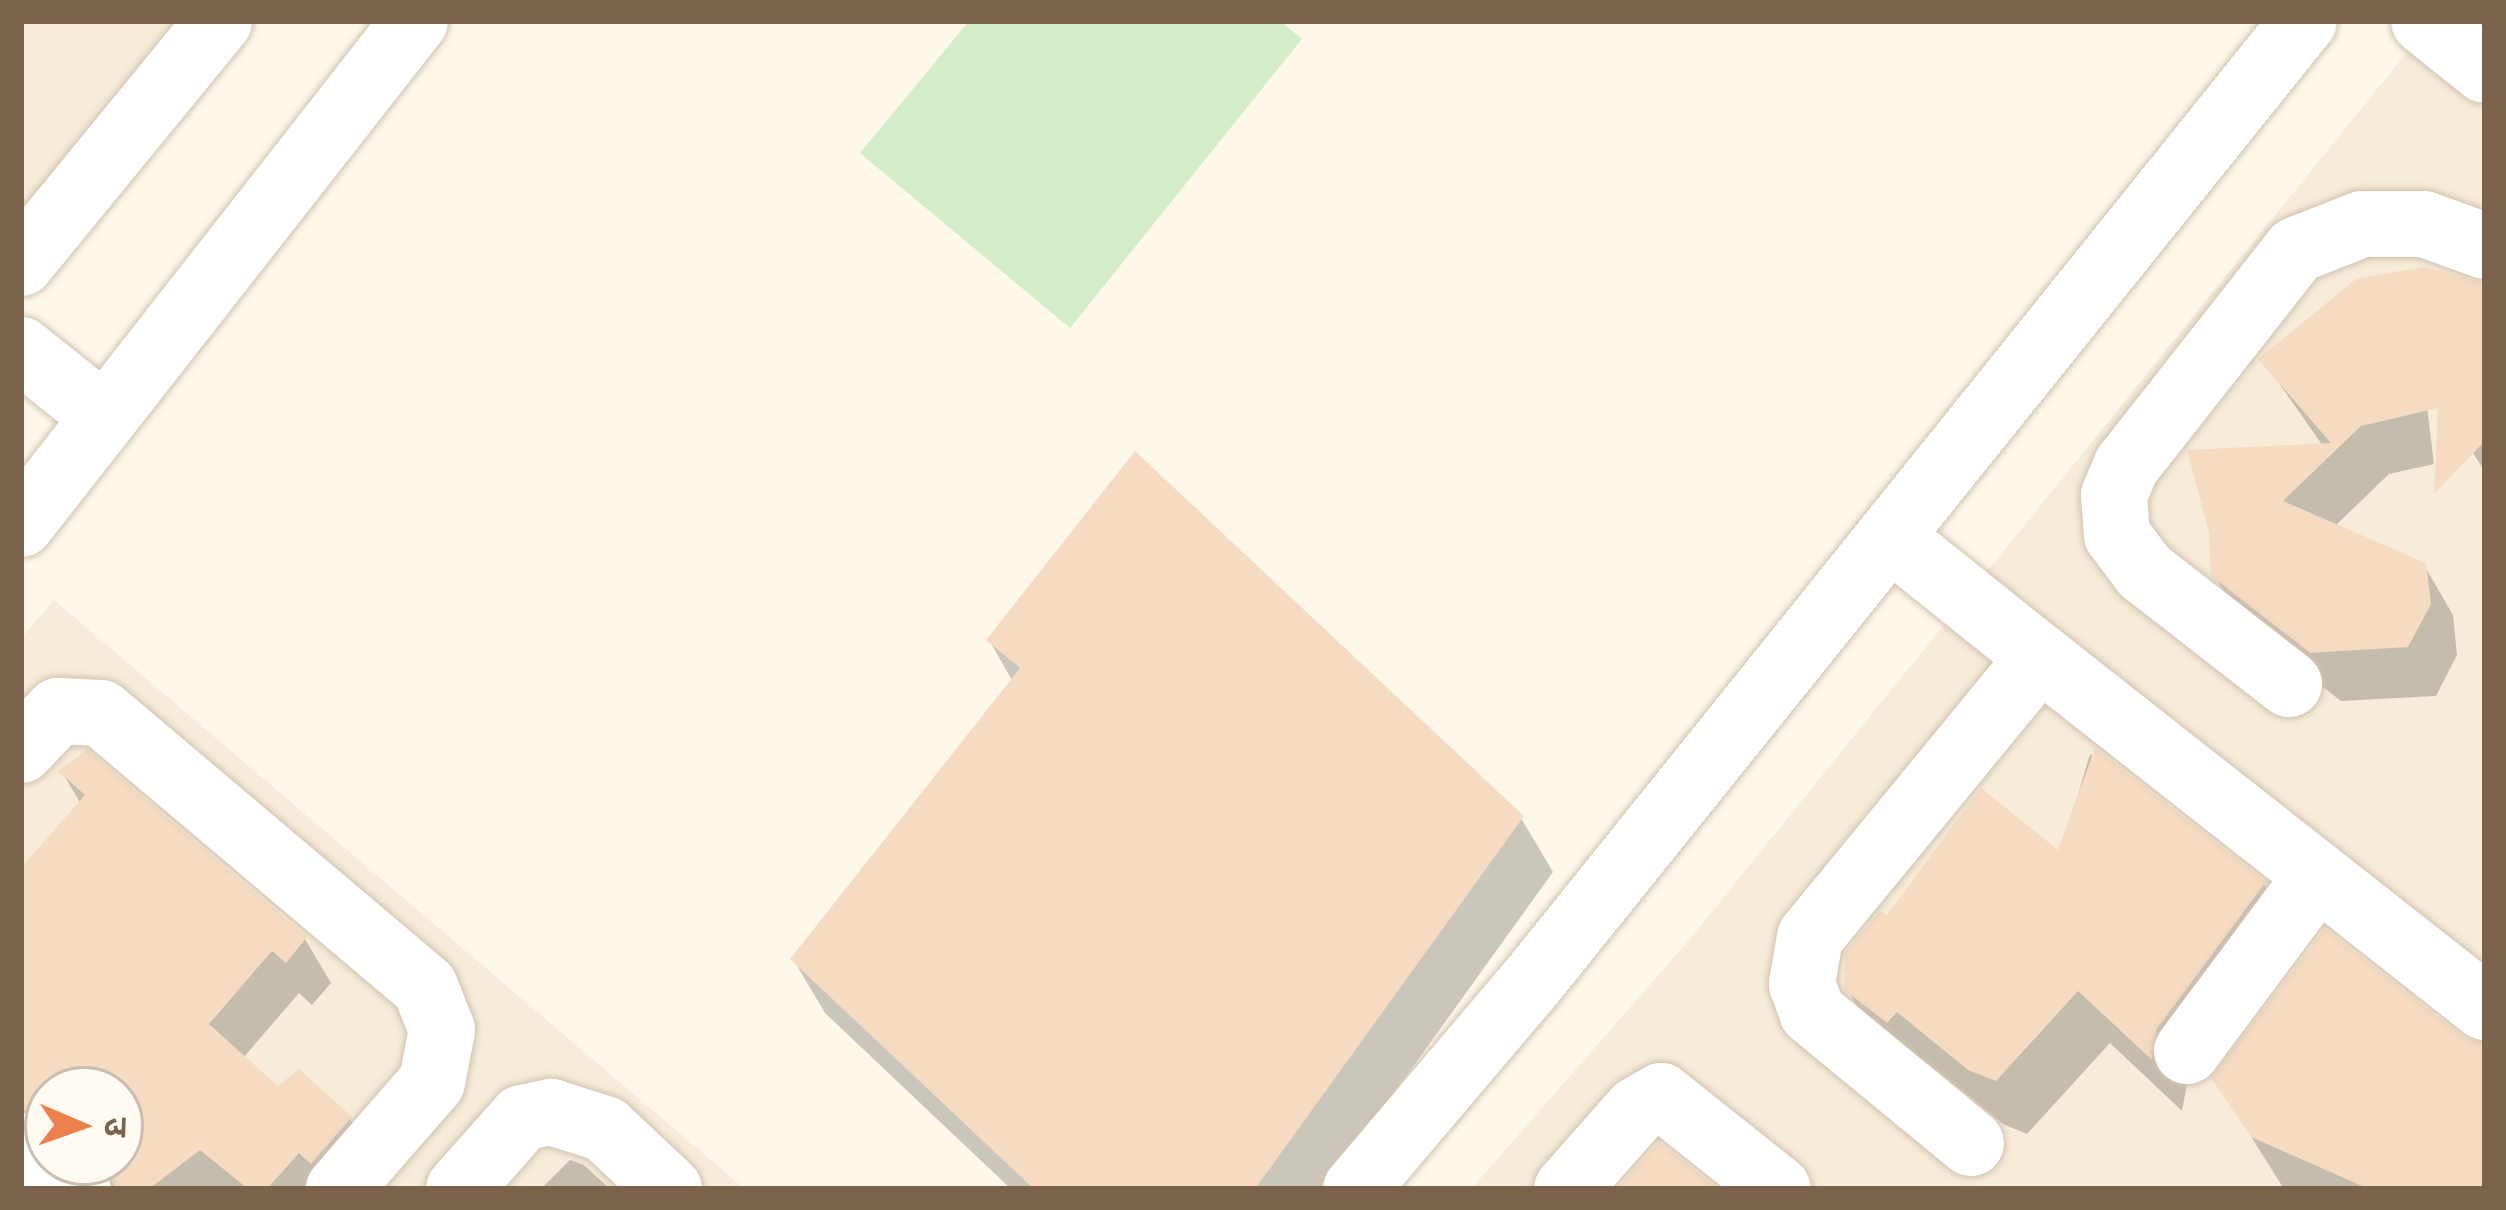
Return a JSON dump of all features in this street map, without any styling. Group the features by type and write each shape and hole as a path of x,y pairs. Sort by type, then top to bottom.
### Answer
{"street":[{"path":"21,263 219,21"},
{"path":"21,524 415,21"},
{"path":"1356,1189 2304,21"},
{"path":"2424,21 2485,70"},
{"path":"2289,684 2144,571 2117,536 2114,495 2127,466 2296,250 2362,224 2424,224 2485,246"},
{"path":"21,350 105,416"},
{"path":"1890,536 2316,878 2485,1007"},
{"path":"1971,1143 1812,1012 1802,959 1810,937 2040,657"},
{"path":"21,750 58,711 101,713 425,988 442,1030 432,1082 339,1189"},
{"path":"2187,1051 2316,878"},
{"path":"1567,1189 1637,1110 1661,1096 1778,1189"},
{"path":"459,1189 522,1118 551,1112 605,1129 669,1189"},
{"path":"21,1146 78,1189"}],"shaded area":[{"path":"21,21 253,21 21,300"},
{"path":"2416,41 2485,95 2485,1189 1471,1189 1689,940"},
{"path":"54,600 745,1189 21,1189 21,638"}],"green space":[{"path":"969,21 1280,21 1302,39 1070,328 860,153"}],"building":[{"path":"2424,267 2485,283 2485,441 2434,494 2438,408 2361,426 2283,501 2426,563 2431,604 2408,647 2310,653 2211,576 2209,532 2187,450 2331,443 2258,359 2356,279"},
{"path":"1135,451 1524,816 1255,1189 1034,1189 790,959 1020,668 986,640"},
{"path":"2095,748 2266,882 2157,1029 2152,1060 2078,991 1996,1081 1968,1070 1897,1012 1887,1023 1844,990 1845,953 1880,911 1887,915 1981,788 2058,850"},
{"path":"87,750 307,937 286,963 272,951 209,1024 278,1086 299,1069 352,1117 311,1164 299,1153 267,1189 248,1189 200,1150 149,1189 115,1189 144,1186 144,1066 24,1066 21,1109 21,868 85,795 58,771"},
{"path":"2325,929 2462,1036 2485,1044 2485,1189 2369,1189 2251,1137 2211,1078"},
{"path":"1659,1142 1718,1189 1617,1189"}]}
